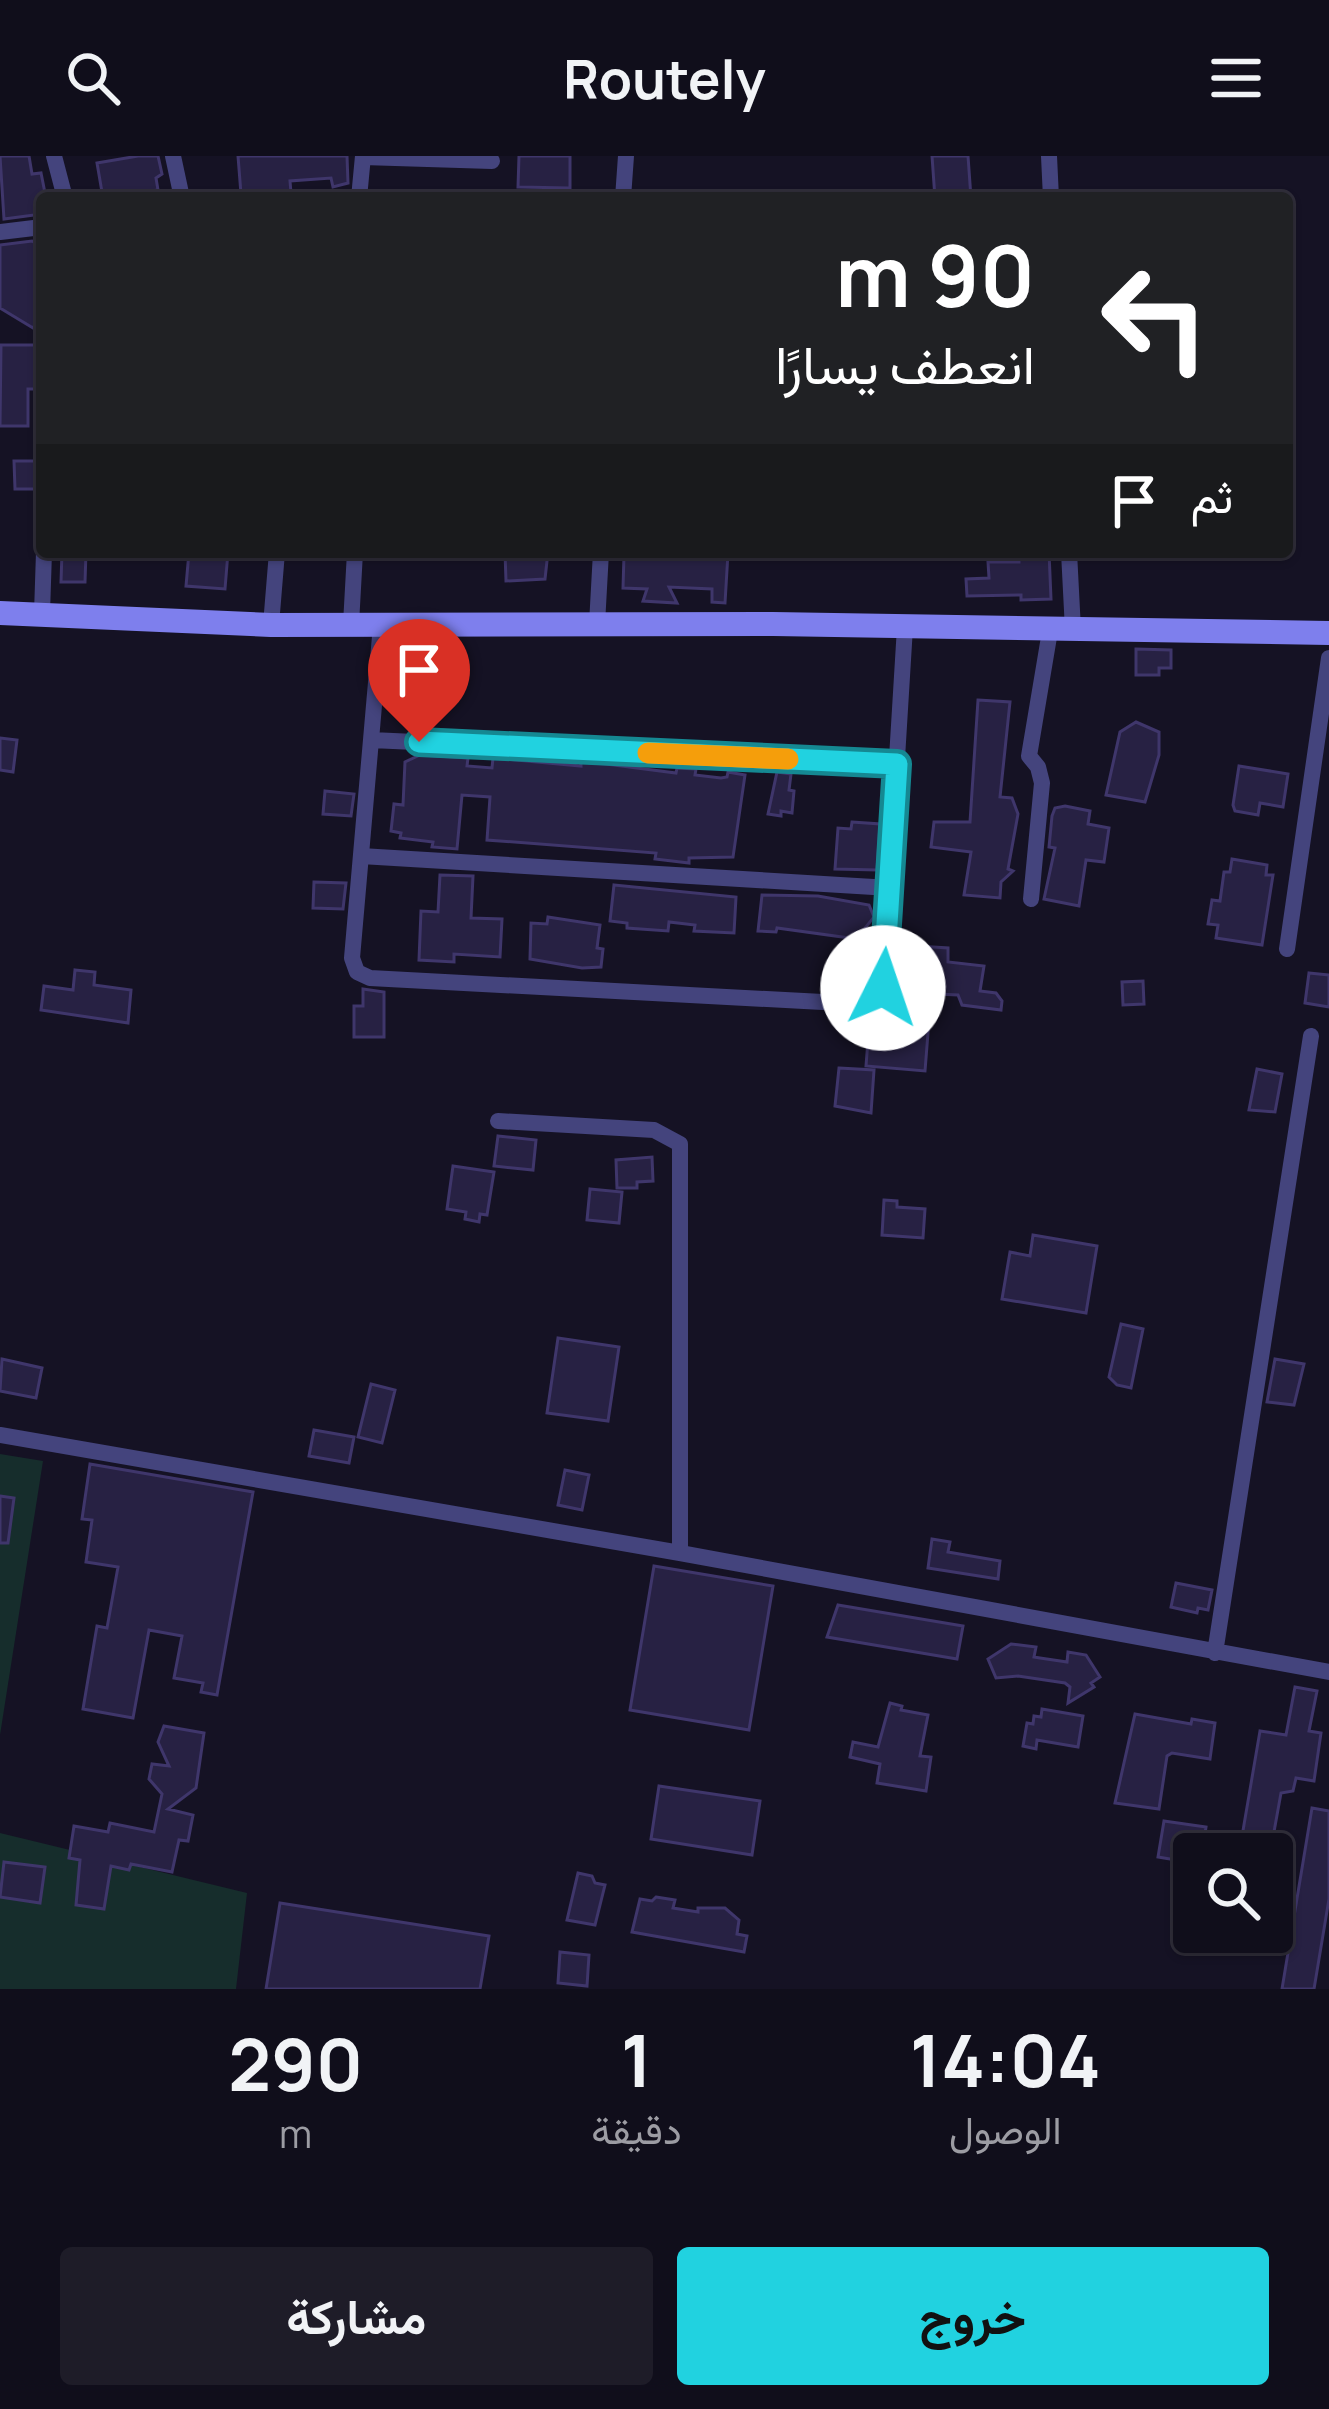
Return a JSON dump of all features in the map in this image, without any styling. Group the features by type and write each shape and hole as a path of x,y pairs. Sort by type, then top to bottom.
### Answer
{"street":[{"path":"54,156 63,192"},
{"path":"172,156 181,192"},
{"path":"360,192 363,156 492,160"},
{"path":"623,192 626,156"},
{"path":"1049,156 1051,192"},
{"path":"0,232 36,228"},
{"path":"42,614 44,558"},
{"path":"271,625 277,558"},
{"path":"351,624 356,558"},
{"path":"596,624 601,558"},
{"path":"1031,899 1042,783 1030,745 1062,631 1068,558"},
{"path":"0,614 271,625 1329,633"},
{"path":"381,625 352,958 357,971 370,978 860,1004 874,1001 883,988 905,627"},
{"path":"1287,949 1329,658"},
{"path":"371,740 897,764"},
{"path":"361,856 890,888"},
{"path":"1215,1653 1311,1036"},
{"path":"498,1121 655,1130 680,1144 680,1553"},
{"path":"0,1435 1329,1672"}],"green space":[{"path":"0,1454 43,1461 0,1735"},
{"path":"0,1833 247,1893 236,1989 0,1989"}],"building":[{"path":"0,156 29,156 32,174 41,173 45,192 36,192 36,215 4,219"},
{"path":"158,156 162,174 156,178 158,190 102,192 97,163"},
{"path":"238,156 347,156 348,183 333,187 331,178 290,181 291,192 241,192"},
{"path":"519,156 570,156 570,188 518,187"},
{"path":"932,156 968,156 971,192 935,192"},
{"path":"36,243 33,328 0,308 0,245"},
{"path":"1,345 36,345 36,389 28,389 28,426 0,426"},
{"path":"14,461 36,461 36,489 15,489"},
{"path":"62,558 86,558 85,582 61,582"},
{"path":"188,558 228,558 225,589 186,586"},
{"path":"505,558 547,558 545,579 506,581"},
{"path":"624,558 728,558 725,603 712,602 712,589 669,587 677,603 643,601 647,589 623,588"},
{"path":"1019,558 1049,558 1051,599 967,596 966,579 989,578 988,562 1019,562"},
{"path":"1136,649 1171,650 1171,668 1159,668 1159,675 1136,675"},
{"path":"978,700 1010,702 1000,797 1012,798 1018,814 1008,869 1013,871 1001,882 1000,898 964,895 971,852 931,847 934,822 970,822"},
{"path":"1136,722 1159,732 1159,755 1145,802 1106,795 1120,732"},
{"path":"0,738 17,740 13,772 0,770"},
{"path":"420,755 468,758 467,766 492,768 493,758 676,773 677,768 696,769 695,775 721,778 728,772 745,775 733,857 689,858 689,863 655,859 656,853 487,840 490,797 462,795 457,849 400,838 401,833 391,831 394,804 403,805 405,762"},
{"path":"1239,766 1288,774 1283,807 1260,803 1258,815 1235,811"},
{"path":"777,772 791,774 789,790 794,791 792,813 781,811 781,816 768,814"},
{"path":"325,791 354,794 351,816 323,814"},
{"path":"1055,808 1090,811 1088,824 1109,828 1104,862 1086,860 1079,906 1044,899 1055,848 1049,847 1052,816"},
{"path":"852,822 880,824 877,870 835,869 838,828 851,829"},
{"path":"1232,859 1267,865 1266,875 1273,875 1262,945 1216,938 1218,925 1208,924 1212,900 1220,901 1224,872 1230,872"},
{"path":"440,875 473,876 471,918 502,919 500,957 454,954 454,962 419,960 421,911 438,912"},
{"path":"314,882 346,883 343,909 313,908"},
{"path":"614,885 736,897 734,933 694,931 695,925 669,922 668,931 627,928 627,923 610,921"},
{"path":"762,895 818,896 869,905 874,917 865,928 864,940 777,928 776,932 758,931"},
{"path":"548,917 600,925 601,967 530,959 531,923 547,924"},
{"path":"917,946 948,948 948,962 984,966 980,991 996,993 1001,1010 962,1005 958,995 915,993"},
{"path":"75,970 95,972 94,985 131,990 128,1023 41,1010 44,986 73,990"},
{"path":"1309,973 1329,975 1329,1007 1305,1003"},
{"path":"1143,981 1144,1004 1123,1005 1122,982"},
{"path":"363,989 384,992 384,1037 354,1037 354,1006 363,1006"},
{"path":"870,1015 929,1020 925,1071 866,1066"},
{"path":"839,1068 874,1070 871,1113 835,1106"},
{"path":"1257,1069 1282,1074 1275,1112 1249,1110"},
{"path":"498,1136 536,1140 533,1170 494,1166"},
{"path":"652,1157 653,1181 637,1182 637,1188 617,1188 616,1160"},
{"path":"453,1166 494,1172 487,1215 480,1214 479,1222 465,1219 466,1212 447,1209"},
{"path":"590,1189 622,1192 619,1223 587,1220"},
{"path":"884,1200 897,1201 897,1207 925,1209 923,1238 882,1235"},
{"path":"1033,1235 1097,1246 1086,1313 1002,1299 1010,1252 1030,1256"},
{"path":"1121,1324 1143,1329 1131,1388 1109,1377"},
{"path":"558,1338 619,1347 608,1421 547,1413"},
{"path":"2,1359 42,1368 36,1398 0,1391"},
{"path":"1275,1359 1304,1364 1294,1405 1267,1402"},
{"path":"371,1384 395,1390 382,1443 358,1437"},
{"path":"314,1430 354,1437 349,1463 309,1456"},
{"path":"90,1464 253,1492 217,1695 201,1692 203,1683 174,1678 182,1636 149,1630 133,1718 83,1709 97,1626 107,1628 118,1567 86,1562 92,1520 82,1519"},
{"path":"565,1470 589,1475 582,1510 558,1505"},
{"path":"0,1496 14,1498 8,1543 0,1543"},
{"path":"932,1539 950,1542 948,1552 1000,1561 998,1579 928,1568"},
{"path":"654,1566 773,1586 749,1730 630,1710"},
{"path":"1176,1583 1212,1590 1208,1610 1198,1608 1197,1613 1171,1607"},
{"path":"838,1605 963,1626 957,1659 827,1637"},
{"path":"1011,1644 1036,1647 1034,1657 1067,1662 1068,1652 1086,1655 1100,1677 1091,1683 1094,1687 1068,1703 1070,1687 1065,1683 996,1678 988,1659"},
{"path":"1295,1687 1317,1691 1309,1731 1321,1733 1314,1781 1296,1778 1293,1791 1281,1793 1274,1833 1243,1833 1260,1731 1286,1735"},
{"path":"890,1703 928,1715 920,1756 931,1757 926,1791 877,1783 880,1764 850,1757 853,1742 878,1747"},
{"path":"1042,1709 1083,1716 1078,1747 1037,1740 1036,1749 1023,1746 1027,1723 1033,1724 1034,1716 1041,1717"},
{"path":"1135,1714 1191,1724 1192,1719 1215,1723 1210,1759 1167,1756 1159,1809 1115,1803"},
{"path":"164,1726 204,1733 196,1788 168,1809 193,1815 188,1841 179,1840 172,1872 131,1864 129,1870 111,1866 104,1909 76,1905 80,1860 69,1858 74,1826 108,1832 110,1823 154,1832 162,1794 149,1779 152,1764 169,1766 158,1742"},
{"path":"659,1786 760,1801 752,1855 651,1839"},
{"path":"1312,1808 1329,1811 1329,1899 1314,1989 1282,1989 1288,1953 1293,1953 1293,1923"},
{"path":"1164,1821 1206,1827 1205,1833 1173,1833 1173,1860 1158,1857"},
{"path":"4,1862 45,1867 40,1903 0,1897"},
{"path":"578,1873 605,1885 595,1925 567,1920"},
{"path":"640,1899 675,1900 673,1908 698,1912 698,1908 725,1908 739,1920 737,1934 747,1936 744,1952 632,1932"},
{"path":"280,1903 489,1936 480,1989 266,1989"},
{"path":"560,1952 589,1955 587,1986 558,1983"}],"slow traffic":[{"path":"648,753 788,759"}],"route":[{"path":"419,742 897,764 883,988"}]}
